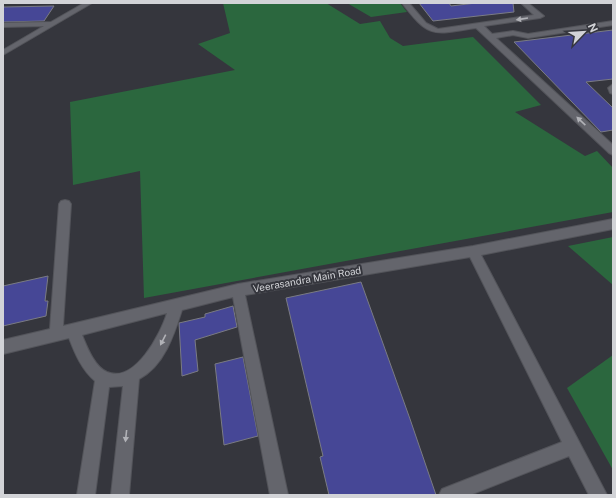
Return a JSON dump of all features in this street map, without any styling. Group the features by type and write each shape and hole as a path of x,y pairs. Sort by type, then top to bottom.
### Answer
{"street":[{"path":"3,53 90,3"},
{"path":"405,3 429,30 438,31 480,26 613,23"},
{"path":"524,3 549,24"},
{"path":"3,25 52,24"},
{"path":"490,37 514,33 528,36 549,24"},
{"path":"480,26 490,37 612,149"},
{"path":"613,87 613,91"},
{"path":"56,334 65,204"},
{"name":"Veerasandra Main Road","path":"3,348 238,290 473,250 613,224"},
{"path":"473,250 598,495"},
{"path":"238,290 279,495"},
{"path":"72,330 84,357 94,372 103,378 112,381 122,380 141,370 157,354 169,329 177,304"},
{"path":"120,495 132,375"},
{"path":"86,495 103,378"},
{"path":"448,495 573,446"}],"green space":[{"path":"223,3 326,3 360,24 380,21 390,38 403,46 473,37 541,105 515,112 585,156 597,151 613,168 613,212 144,298 140,171 73,185 70,102 235,70 198,44 230,33"},
{"path":"347,3 400,3 407,12 371,17"},
{"path":"613,237 613,285 568,246"},
{"path":"613,355 613,470 567,388"}],"building":[{"path":"419,3 449,3 451,6 476,3 513,3 514,12 433,21"},
{"path":"54,6 44,21 3,22 3,7"},
{"path":"613,30 613,79 586,82 613,108 613,130 601,132 514,42"},
{"path":"48,276 45,301 48,301 46,316 3,326 3,286"},
{"path":"361,282 436,495 329,495 320,457 323,456 286,298"},
{"path":"233,306 237,327 195,340 198,371 182,376 179,323 205,317 205,314"},
{"path":"243,357 258,436 224,445 215,364"}]}
